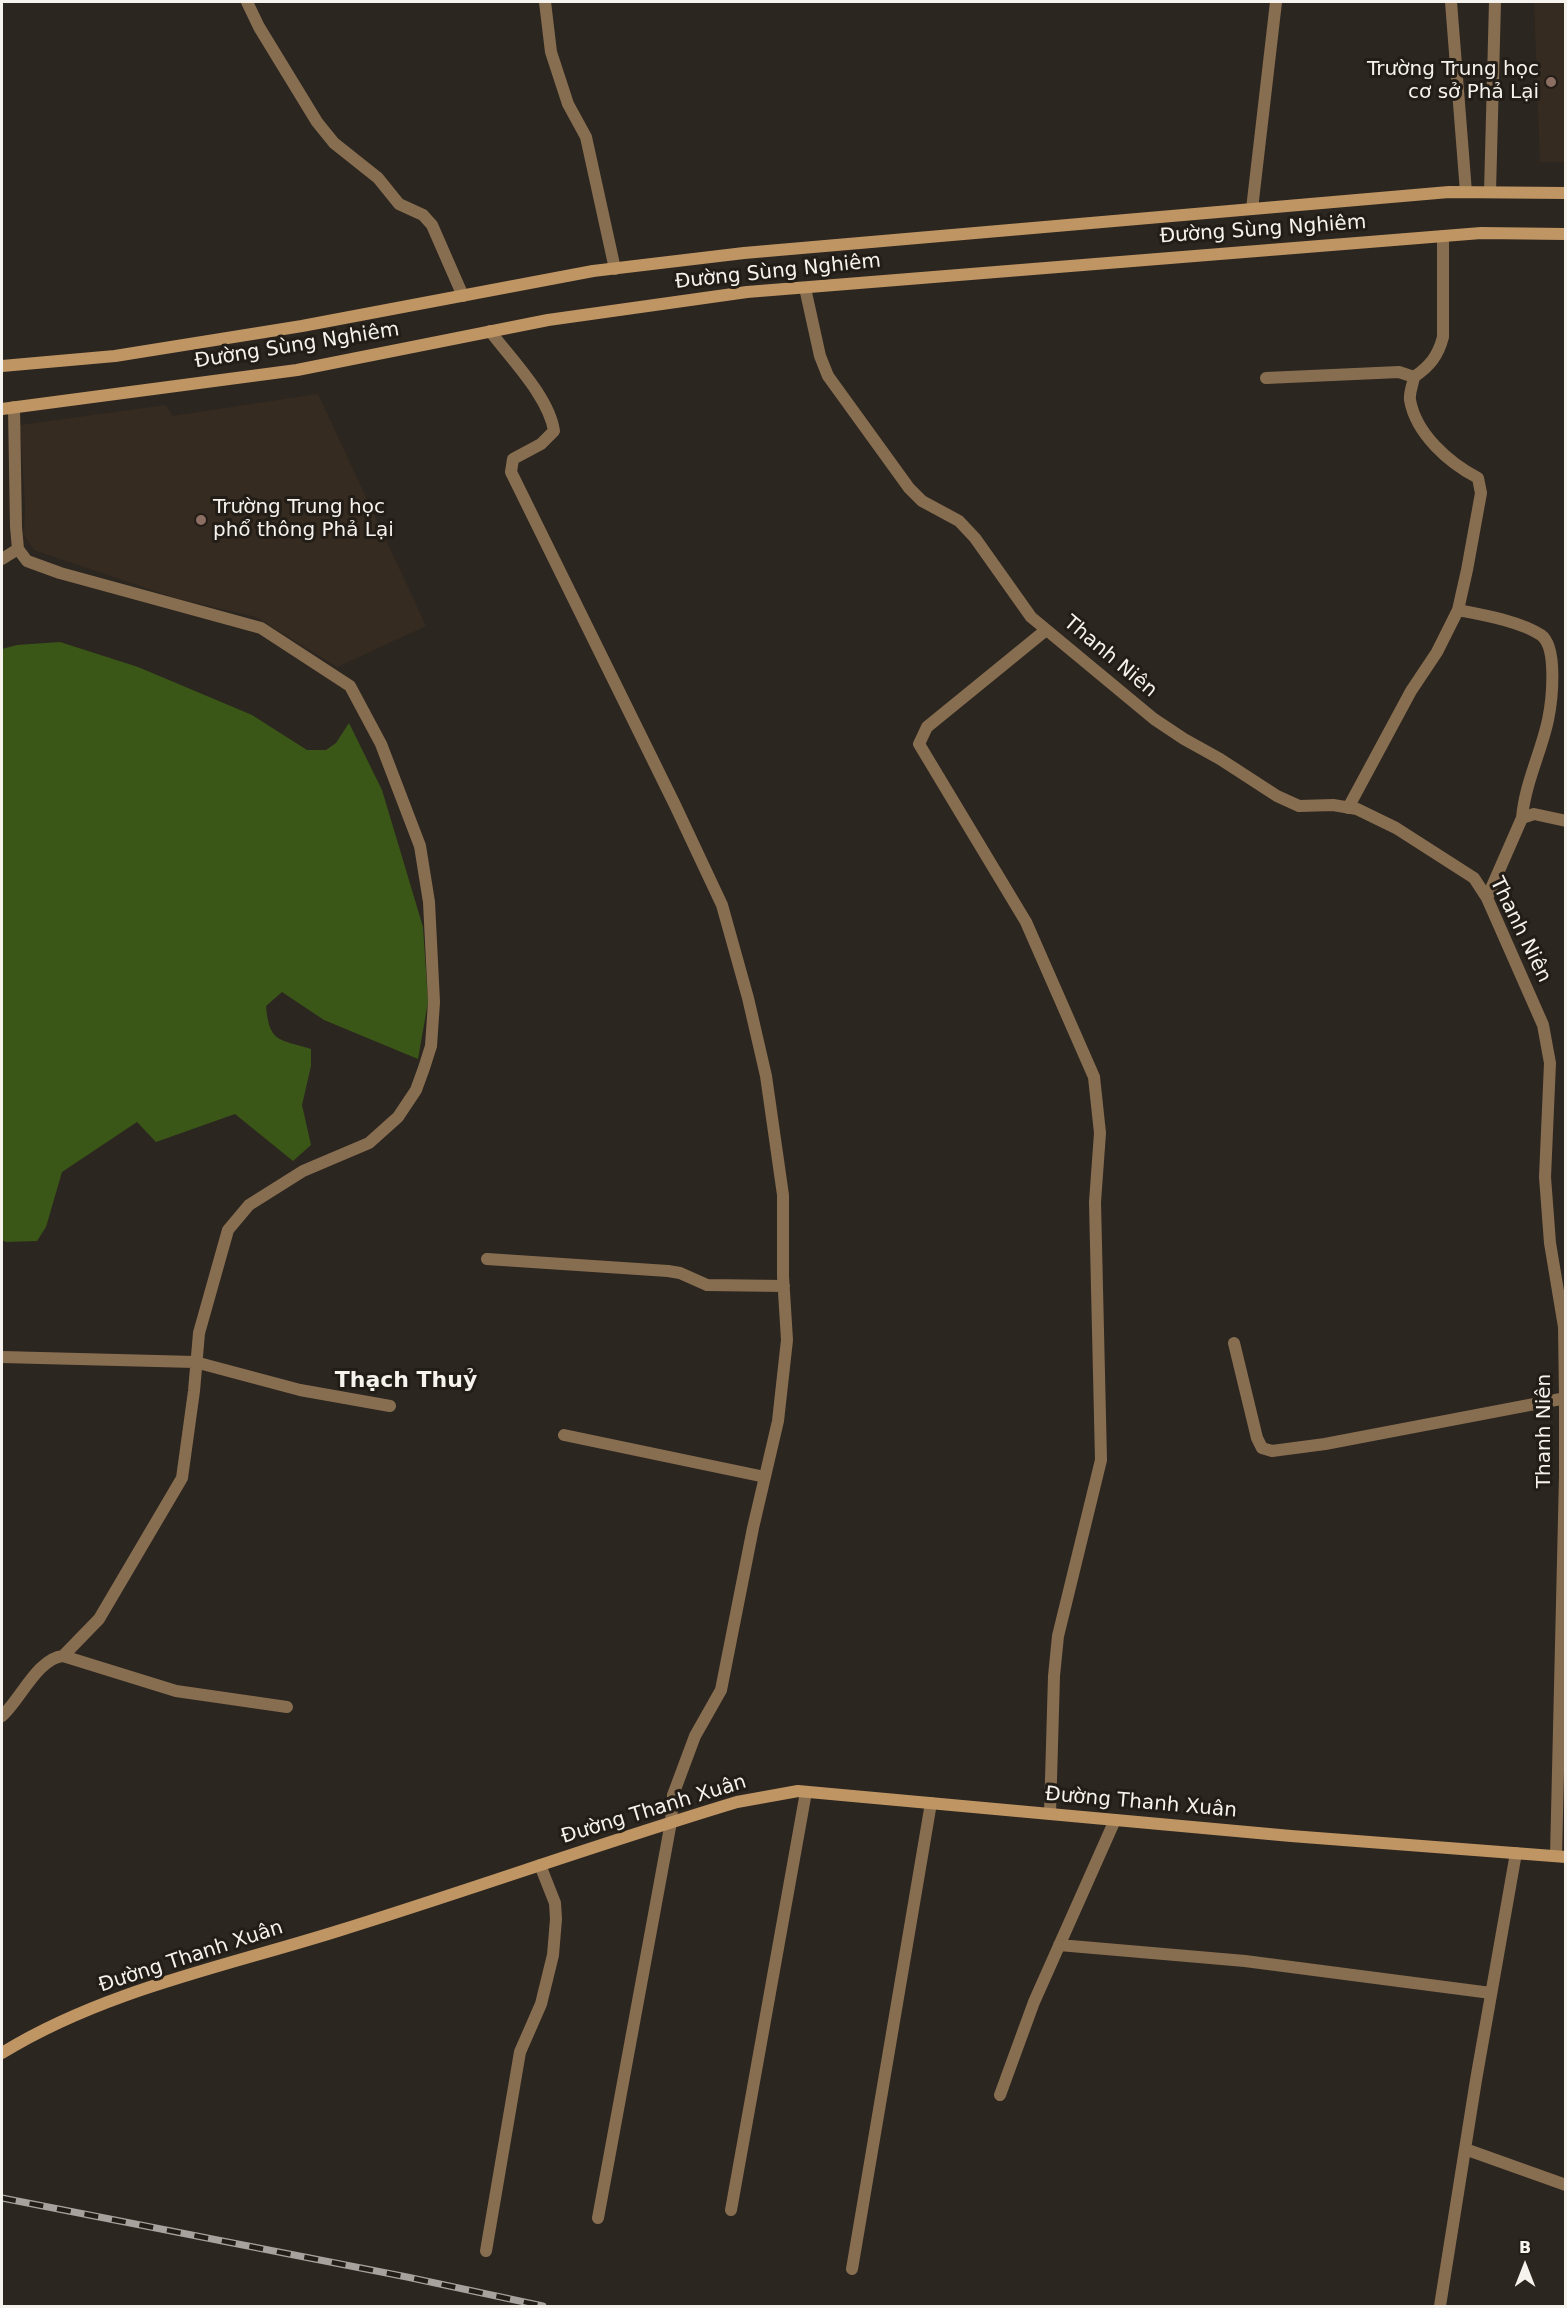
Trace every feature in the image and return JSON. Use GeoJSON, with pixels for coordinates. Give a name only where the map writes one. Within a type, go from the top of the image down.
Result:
{"type":"FeatureCollection","features":[{"type":"Feature","properties":{"kind":"street"},"geometry":{"type":"LineString","coordinates":[[247,2],[259,27],[317,122],[334,143],[378,178],[399,204],[423,215],[432,225],[463,296]]}},
{"type":"Feature","properties":{"kind":"street"},"geometry":{"type":"LineString","coordinates":[[545,2],[551,52],[568,104],[586,137],[615,269]]}},
{"type":"Feature","properties":{"kind":"street"},"geometry":{"type":"LineString","coordinates":[[1252,209],[1276,2]]}},
{"type":"Feature","properties":{"kind":"street"},"geometry":{"type":"LineString","coordinates":[[1451,2],[1466,192]]}},
{"type":"Feature","properties":{"kind":"street"},"geometry":{"type":"LineString","coordinates":[[1490,192],[1495,2]]}},
{"type":"Feature","properties":{"kind":"street","name":"Đường Sùng Nghiêm"},"geometry":{"type":"LineString","coordinates":[[2,366],[115,356],[302,326],[615,269],[744,253],[1466,192],[1566,193]]}},
{"type":"Feature","properties":{"kind":"street","name":"Đường Sùng Nghiêm"},"geometry":{"type":"LineString","coordinates":[[8,408],[297,370],[548,320],[747,292],[1481,233],[1566,234]]}},
{"type":"Feature","properties":{"kind":"street"},"geometry":{"type":"LineString","coordinates":[[1348,808],[1412,691],[1437,652],[1458,610],[1481,493],[1478,478],[1464,471],[1435,446],[1418,422],[1410,398],[1414,377],[1429,367],[1439,352],[1443,337],[1443,236]]}},
{"type":"Feature","properties":{"kind":"street","name":"Thanh Niên"},"geometry":{"type":"LineString","coordinates":[[805,288],[820,356],[828,376],[909,488],[922,501],[964,526],[1008,582],[1031,617],[1154,719],[1184,740],[1220,759],[1277,796],[1299,806],[1333,805],[1357,810],[1396,828],[1473,878],[1487,898],[1544,1025],[1550,1063],[1545,1177],[1550,1243],[1563,1299],[1565,1398],[1561,1856]]}},
{"type":"Feature","properties":{"kind":"street"},"geometry":{"type":"LineString","coordinates":[[490,331],[538,394],[552,420],[554,431],[541,444],[513,459],[512,472],[722,905],[748,998],[766,1076],[783,1195],[787,1340],[778,1421],[721,1690],[691,1746],[673,1795],[671,1822],[598,2218]]}},
{"type":"Feature","properties":{"kind":"street"},"geometry":{"type":"LineString","coordinates":[[1266,378],[1399,372],[1414,377]]}},
{"type":"Feature","properties":{"kind":"street"},"geometry":{"type":"LineString","coordinates":[[8,408],[18,549],[27,561],[60,573],[261,628],[350,686],[381,744],[420,846],[429,902],[434,1002],[431,1046],[416,1090],[398,1117],[369,1143],[303,1171],[249,1205],[228,1230],[199,1333],[188,1445],[182,1478],[99,1618],[63,1656]]}},
{"type":"Feature","properties":{"kind":"street"},"geometry":{"type":"LineString","coordinates":[[2,559],[18,549]]}},
{"type":"Feature","properties":{"kind":"street"},"geometry":{"type":"LineString","coordinates":[[1458,610],[1506,620],[1543,636],[1551,649],[1552,673],[1548,719],[1523,800],[1522,818],[1487,898]]}},
{"type":"Feature","properties":{"kind":"street"},"geometry":{"type":"LineString","coordinates":[[1046,630],[927,727],[919,744],[1026,922],[1094,1077],[1100,1133],[1095,1202],[1101,1460],[1058,1636],[1054,1676],[1050,1814]]}},
{"type":"Feature","properties":{"kind":"street"},"geometry":{"type":"LineString","coordinates":[[1522,818],[1534,814],[1566,821]]}},
{"type":"Feature","properties":{"kind":"street"},"geometry":{"type":"LineString","coordinates":[[487,1259],[668,1271],[680,1273],[707,1285],[784,1286]]}},
{"type":"Feature","properties":{"kind":"street"},"geometry":{"type":"LineString","coordinates":[[1234,1343],[1257,1438],[1262,1448],[1272,1451],[1325,1444],[1565,1398]]}},
{"type":"Feature","properties":{"kind":"street"},"geometry":{"type":"LineString","coordinates":[[2,1357],[156,1359],[195,1362],[300,1389],[390,1406]]}},
{"type":"Feature","properties":{"kind":"street"},"geometry":{"type":"LineString","coordinates":[[564,1435],[765,1477]]}},
{"type":"Feature","properties":{"kind":"street"},"geometry":{"type":"LineString","coordinates":[[2,1716],[12,1707],[44,1665],[54,1657],[63,1656],[176,1690],[287,1707]]}},
{"type":"Feature","properties":{"kind":"street","name":"Đường Thanh Xuân"},"geometry":{"type":"LineString","coordinates":[[2,2053],[37,2031],[149,1987],[341,1930],[737,1802],[798,1791],[1115,1820],[1561,1856]]}},
{"type":"Feature","properties":{"kind":"street"},"geometry":{"type":"LineString","coordinates":[[731,2210],[806,1792]]}},
{"type":"Feature","properties":{"kind":"street"},"geometry":{"type":"LineString","coordinates":[[852,2269],[931,1803]]}},
{"type":"Feature","properties":{"kind":"street"},"geometry":{"type":"LineString","coordinates":[[1000,2095],[1034,2002],[1115,1820]]}},
{"type":"Feature","properties":{"kind":"street"},"geometry":{"type":"LineString","coordinates":[[1440,2307],[1516,1853]]}},
{"type":"Feature","properties":{"kind":"street"},"geometry":{"type":"LineString","coordinates":[[486,2251],[520,2052],[542,2004],[553,1955],[555,1903],[540,1865]]}},
{"type":"Feature","properties":{"kind":"street"},"geometry":{"type":"LineString","coordinates":[[1059,1945],[1245,1961],[1491,1994]]}},
{"type":"Feature","properties":{"kind":"street"},"geometry":{"type":"LineString","coordinates":[[1465,2149],[1566,2185]]}},
{"type":"Feature","properties":{"kind":"shaded area","name":"Trường Trung học cơ sở Phả Lại"},"geometry":{"type":"Polygon","coordinates":[[[1534,2],[1565,2],[1565,162],[1540,162],[1534,2]]]}},
{"type":"Feature","properties":{"kind":"shaded area","name":"Trường Trung học phổ thông Phả Lại"},"geometry":{"type":"Polygon","coordinates":[[[318,394],[426,626],[337,667],[256,617],[175,598],[34,550],[24,535],[25,505],[20,425],[166,405],[172,416],[318,394]]]}},
{"type":"Feature","properties":{"kind":"green space"},"geometry":{"type":"Polygon","coordinates":[[[60,642],[138,667],[252,715],[307,750],[326,750],[336,743],[349,723],[382,790],[423,927],[428,1002],[418,1059],[324,1020],[282,992],[266,1006],[267,1018],[273,1033],[278,1038],[311,1049],[311,1066],[302,1105],[311,1145],[293,1161],[235,1114],[156,1142],[137,1122],[62,1172],[46,1227],[37,1241],[6,1242],[2,1240],[2,649],[17,645],[60,642]]]}},
{"type":"Feature","properties":{"kind":"railway"},"geometry":{"type":"LineString","coordinates":[[2,2198],[407,2277],[543,2306]]}},
{"type":"Feature","properties":{"kind":"place","name":"Trường Trung học cơ sở Phả Lại"},"geometry":{"type":"Point","coordinates":[1551,82]}},
{"type":"Feature","properties":{"kind":"place","name":"Trường Trung học phổ thông Phả Lại"},"geometry":{"type":"Point","coordinates":[201,520]}},
{"type":"Feature","properties":{"kind":"district","name":"Thạch Thuỷ"},"geometry":{"type":"Point","coordinates":[406,1381]}}]}
